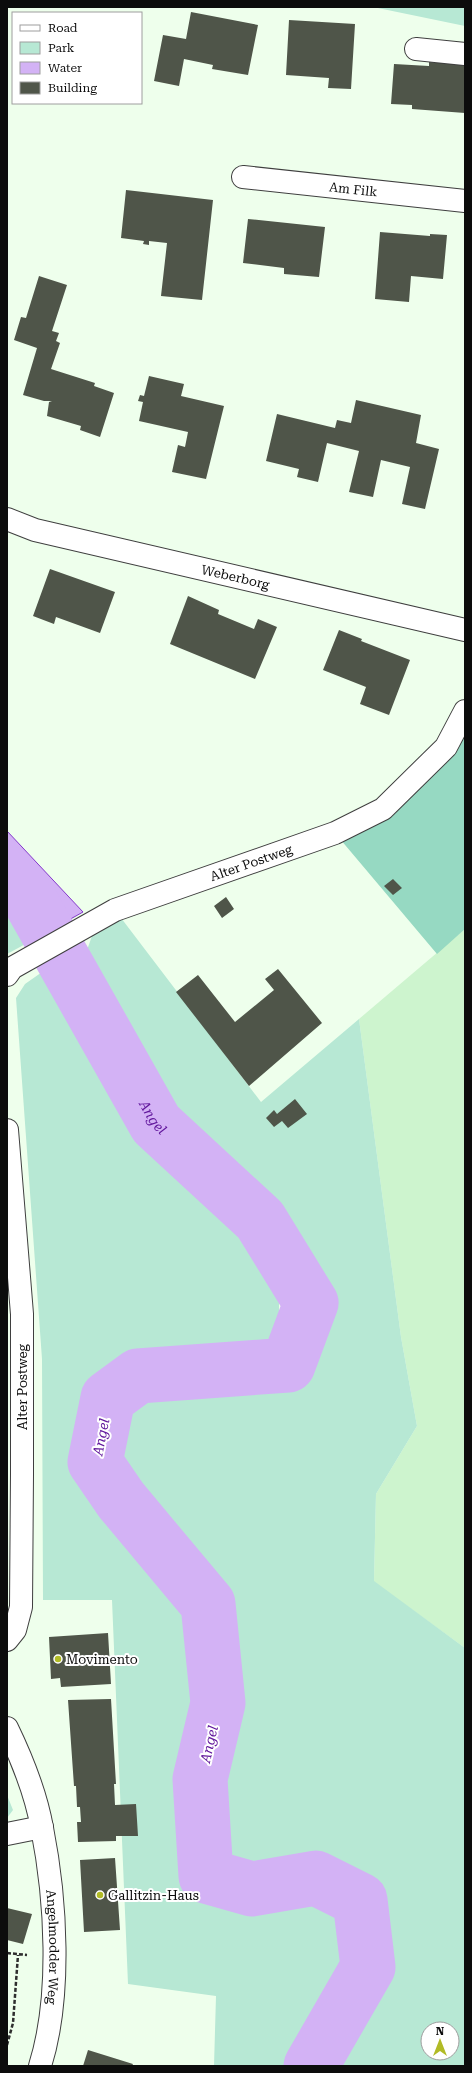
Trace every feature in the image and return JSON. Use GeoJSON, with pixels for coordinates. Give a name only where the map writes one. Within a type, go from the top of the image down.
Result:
{"type":"FeatureCollection","features":[{"type":"Feature","properties":{"kind":"street"},"geometry":{"type":"LineString","coordinates":[[416,49],[465,54]]}},
{"type":"Feature","properties":{"kind":"street","name":"Am Filk"},"geometry":{"type":"LineString","coordinates":[[243,177],[465,201]]}},
{"type":"Feature","properties":{"kind":"street","name":"Weberborg"},"geometry":{"type":"LineString","coordinates":[[7,519],[35,530],[465,630]]}},
{"type":"Feature","properties":{"kind":"street","name":"Alter Postweg"},"geometry":{"type":"LineString","coordinates":[[7,975],[12,968],[115,910],[335,833],[383,809],[446,747],[465,711]]}},
{"type":"Feature","properties":{"kind":"street","name":"Alter Postweg"},"geometry":{"type":"LineString","coordinates":[[7,1130],[22,1314],[22,1481],[21,1607],[15,1630],[7,1640]]}},
{"type":"Feature","properties":{"kind":"street","name":"Angelmodder Weg"},"geometry":{"type":"LineString","coordinates":[[7,1728],[28,1778],[42,1827],[52,1899],[54,1955],[52,2000],[40,2066]]}},
{"type":"Feature","properties":{"kind":"street"},"geometry":{"type":"LineString","coordinates":[[7,1834],[42,1827]]}},
{"type":"Feature","properties":{"kind":"path"},"geometry":{"type":"LineString","coordinates":[[7,2045],[13,2023],[18,1955]]}},
{"type":"Feature","properties":{"kind":"green space"},"geometry":{"type":"Polygon","coordinates":[[[373,7],[465,7],[465,26],[373,7]]]}},
{"type":"Feature","properties":{"kind":"green space"},"geometry":{"type":"Polygon","coordinates":[[[465,711],[465,929],[437,954],[335,833],[383,809],[465,711]]]}},
{"type":"Feature","properties":{"kind":"green space"},"geometry":{"type":"Polygon","coordinates":[[[7,897],[12,908],[33,940],[7,954],[7,897]]]}},
{"type":"Feature","properties":{"kind":"green space"},"geometry":{"type":"Polygon","coordinates":[[[115,910],[261,1102],[359,1019],[401,1337],[417,1426],[376,1494],[374,1581],[465,1648],[465,2066],[311,2066],[368,1967],[360,1900],[316,1878],[252,1889],[206,1876],[200,1779],[218,1703],[208,1604],[121,1500],[95,1462],[108,1398],[138,1376],[288,1365],[311,1303],[260,1219],[156,1124],[87,950],[98,919],[115,910]]]}},
{"type":"Feature","properties":{"kind":"green space"},"geometry":{"type":"Polygon","coordinates":[[[465,929],[465,1648],[374,1582],[376,1494],[417,1426],[401,1337],[359,1019],[465,929]]]}},
{"type":"Feature","properties":{"kind":"green space"},"geometry":{"type":"Polygon","coordinates":[[[45,970],[137,1133],[184,1179],[243,1228],[279,1285],[279,1328],[264,1351],[137,1370],[102,1396],[89,1462],[117,1505],[198,1605],[211,1706],[194,1776],[199,1880],[251,1895],[314,1884],[353,1902],[360,1965],[304,2066],[214,2066],[216,1996],[128,1984],[112,1600],[43,1600],[42,1359],[16,998],[25,984],[45,970]]]}},
{"type":"Feature","properties":{"kind":"green space"},"geometry":{"type":"Polygon","coordinates":[[[7,1795],[13,1810],[7,1818],[7,1795]]]}},
{"type":"Feature","properties":{"kind":"water"},"geometry":{"type":"Polygon","coordinates":[[[7,831],[83,912],[33,940],[12,908],[7,897],[7,831]]]}},
{"type":"Feature","properties":{"kind":"building"},"geometry":{"type":"Polygon","coordinates":[[[191,12],[258,25],[248,75],[212,69],[213,65],[184,59],[179,86],[154,81],[163,35],[186,39],[191,12]]]}},
{"type":"Feature","properties":{"kind":"building"},"geometry":{"type":"Polygon","coordinates":[[[289,20],[355,24],[351,89],[328,88],[329,78],[286,75],[289,20]]]}},
{"type":"Feature","properties":{"kind":"building"},"geometry":{"type":"Polygon","coordinates":[[[429,62],[465,64],[465,113],[412,109],[412,105],[391,104],[394,64],[429,66],[429,62]]]}},
{"type":"Feature","properties":{"kind":"building"},"geometry":{"type":"Polygon","coordinates":[[[126,190],[213,200],[202,300],[161,296],[167,243],[149,241],[149,245],[143,244],[144,241],[121,238],[126,190]]]}},
{"type":"Feature","properties":{"kind":"building"},"geometry":{"type":"Polygon","coordinates":[[[248,219],[325,227],[319,277],[284,274],[284,268],[243,263],[248,219]]]}},
{"type":"Feature","properties":{"kind":"building"},"geometry":{"type":"Polygon","coordinates":[[[380,232],[430,236],[430,234],[447,235],[443,279],[411,276],[409,302],[375,299],[380,232]]]}},
{"type":"Feature","properties":{"kind":"building"},"geometry":{"type":"Polygon","coordinates":[[[39,276],[67,285],[52,331],[59,333],[56,341],[60,343],[51,369],[95,383],[94,386],[114,393],[100,437],[80,430],[81,426],[47,416],[49,402],[52,401],[44,401],[23,395],[37,348],[14,340],[21,317],[26,318],[39,276]]]}},
{"type":"Feature","properties":{"kind":"building"},"geometry":{"type":"Polygon","coordinates":[[[149,376],[184,384],[181,396],[224,406],[206,479],[172,472],[178,445],[185,447],[188,432],[139,421],[143,402],[138,401],[140,395],[144,396],[149,376]]]}},
{"type":"Feature","properties":{"kind":"building"},"geometry":{"type":"Polygon","coordinates":[[[356,400],[421,415],[416,443],[439,449],[425,509],[402,504],[410,467],[381,460],[373,497],[349,492],[359,451],[327,443],[318,482],[297,477],[299,469],[266,461],[277,414],[335,428],[337,420],[351,423],[356,400]]]}},
{"type":"Feature","properties":{"kind":"building"},"geometry":{"type":"Polygon","coordinates":[[[50,569],[115,592],[100,633],[56,617],[54,624],[33,616],[50,569]]]}},
{"type":"Feature","properties":{"kind":"building"},"geometry":{"type":"Polygon","coordinates":[[[188,596],[219,610],[218,614],[254,629],[258,619],[277,627],[255,679],[170,644],[188,596]]]}},
{"type":"Feature","properties":{"kind":"building"},"geometry":{"type":"Polygon","coordinates":[[[339,630],[362,639],[361,641],[410,660],[389,715],[360,704],[366,687],[323,670],[339,630]]]}},
{"type":"Feature","properties":{"kind":"building"},"geometry":{"type":"Polygon","coordinates":[[[393,879],[402,888],[393,895],[384,886],[393,879]]]}},
{"type":"Feature","properties":{"kind":"building"},"geometry":{"type":"Polygon","coordinates":[[[226,897],[234,909],[222,918],[214,906],[226,897]]]}},
{"type":"Feature","properties":{"kind":"building"},"geometry":{"type":"Polygon","coordinates":[[[278,969],[322,1023],[249,1086],[176,992],[198,975],[235,1022],[274,990],[265,979],[278,969]]]}},
{"type":"Feature","properties":{"kind":"building"},"geometry":{"type":"Polygon","coordinates":[[[295,1099],[307,1114],[288,1128],[282,1121],[274,1127],[266,1118],[274,1110],[277,1114],[295,1099]]]}},
{"type":"Feature","properties":{"kind":"building"},"geometry":{"type":"Polygon","coordinates":[[[108,1633],[111,1684],[61,1687],[60,1678],[51,1679],[49,1637],[108,1633]]]}},
{"type":"Feature","properties":{"kind":"building"},"geometry":{"type":"Polygon","coordinates":[[[111,1699],[116,1784],[114,1784],[115,1805],[136,1804],[138,1836],[116,1836],[116,1841],[78,1842],[77,1822],[81,1822],[80,1807],[77,1807],[76,1786],[74,1786],[68,1700],[111,1699]]]}},
{"type":"Feature","properties":{"kind":"building","name":"Gallitzin-Haus"},"geometry":{"type":"Polygon","coordinates":[[[115,1858],[120,1930],[84,1932],[80,1860],[115,1858]]]}},
{"type":"Feature","properties":{"kind":"building"},"geometry":{"type":"Polygon","coordinates":[[[7,1908],[32,1914],[23,1944],[7,1940],[7,1908]]]}},
{"type":"Feature","properties":{"kind":"building"},"geometry":{"type":"Polygon","coordinates":[[[88,2050],[133,2064],[132,2066],[83,2066],[88,2050]]]}},
{"type":"Feature","properties":{"kind":"waterway","name":"Angel"},"geometry":{"type":"LineString","coordinates":[[7,873],[29,899],[156,1124],[260,1220],[311,1303],[288,1365],[138,1376],[108,1398],[95,1462],[121,1500],[208,1604],[218,1703],[200,1779],[206,1876],[252,1889],[316,1878],[360,1900],[368,1967],[311,2066]]}},
{"type":"Feature","properties":{"kind":"place","name":"Movimento"},"geometry":{"type":"Point","coordinates":[58,1659]}},
{"type":"Feature","properties":{"kind":"place","name":"Gallitzin-Haus"},"geometry":{"type":"Point","coordinates":[100,1895]}}]}
